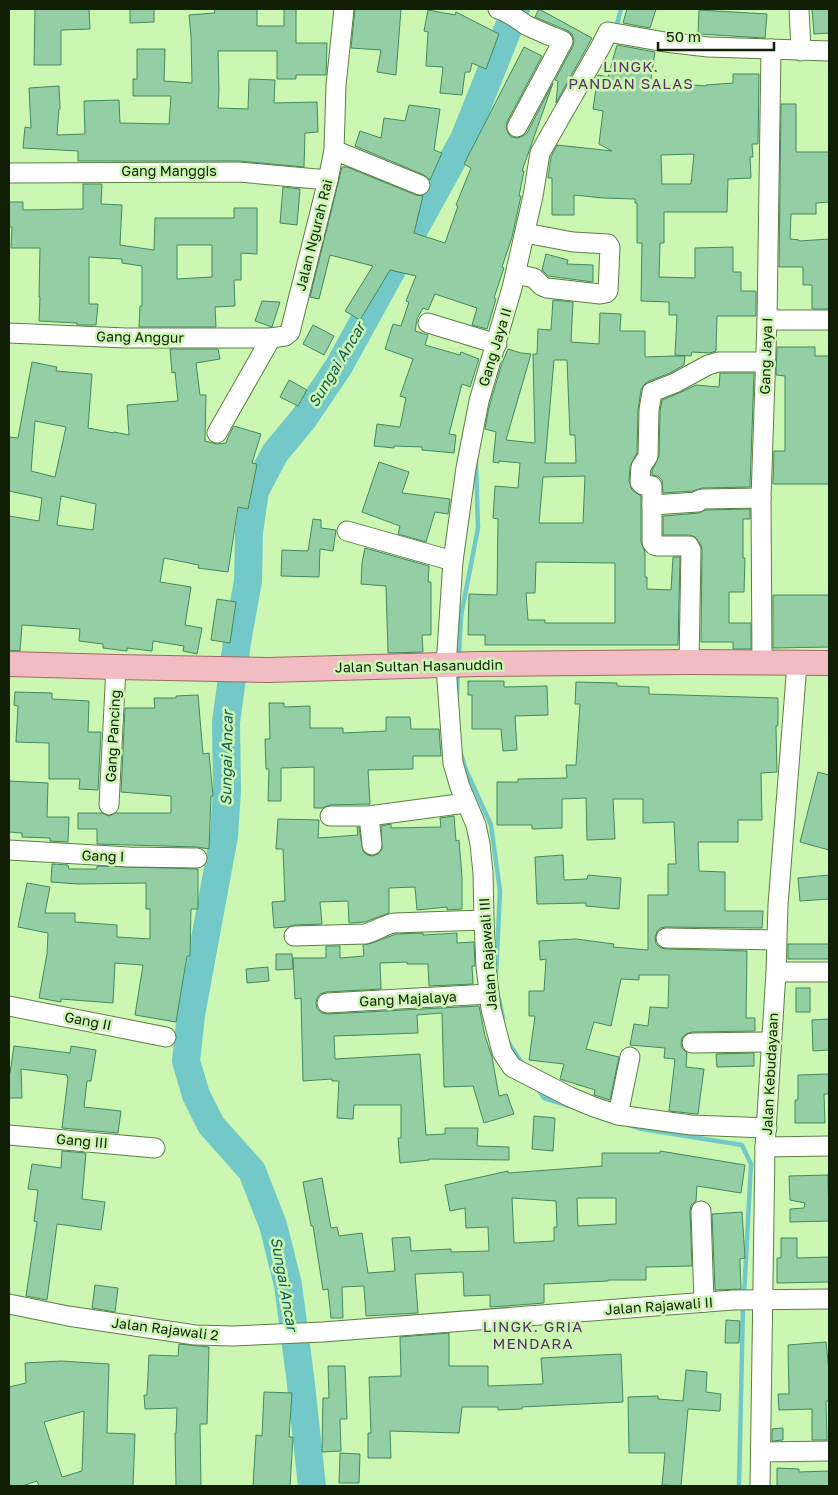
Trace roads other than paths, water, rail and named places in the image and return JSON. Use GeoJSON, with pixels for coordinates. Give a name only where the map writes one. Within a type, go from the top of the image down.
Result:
{"type":"FeatureCollection","features":[{"type":"Feature","properties":{"kind":"main road","name":"Jalan Sultan Hasanuddin"},"geometry":{"type":"LineString","coordinates":[[9,664],[116,668],[268,670],[478,664],[829,663]]}},
{"type":"Feature","properties":{"kind":"street","name":"Jalan Ngurah Rai"},"geometry":{"type":"LineString","coordinates":[[271,338],[285,336],[290,332],[328,180],[334,150],[336,85],[344,9]]}},
{"type":"Feature","properties":{"kind":"street"},"geometry":{"type":"LineString","coordinates":[[799,9],[800,51]]}},
{"type":"Feature","properties":{"kind":"street"},"geometry":{"type":"LineString","coordinates":[[502,10],[526,24],[563,41],[517,127]]}},
{"type":"Feature","properties":{"kind":"street","name":"Gang Jaya II"},"geometry":{"type":"LineString","coordinates":[[450,666],[453,561],[466,468],[478,401],[496,344],[523,275],[531,234],[540,153],[548,136],[610,36],[699,46],[771,49]]}},
{"type":"Feature","properties":{"kind":"street"},"geometry":{"type":"LineString","coordinates":[[771,49],[829,51]]}},
{"type":"Feature","properties":{"kind":"street","name":"Gang Jaya I"},"geometry":{"type":"LineString","coordinates":[[762,663],[761,498],[767,320],[771,49]]}},
{"type":"Feature","properties":{"kind":"street"},"geometry":{"type":"LineString","coordinates":[[334,150],[420,185]]}},
{"type":"Feature","properties":{"kind":"street","name":"Gang Manggis"},"geometry":{"type":"LineString","coordinates":[[9,173],[239,172],[328,180]]}},
{"type":"Feature","properties":{"kind":"street"},"geometry":{"type":"LineString","coordinates":[[523,275],[547,288],[600,294],[608,291],[610,245],[574,242],[531,234]]}},
{"type":"Feature","properties":{"kind":"street"},"geometry":{"type":"LineString","coordinates":[[767,320],[829,320]]}},
{"type":"Feature","properties":{"kind":"street"},"geometry":{"type":"LineString","coordinates":[[428,323],[496,344]]}},
{"type":"Feature","properties":{"kind":"street","name":"Gang Anggur"},"geometry":{"type":"LineString","coordinates":[[9,334],[126,338],[271,338]]}},
{"type":"Feature","properties":{"kind":"street"},"geometry":{"type":"LineString","coordinates":[[218,433],[271,338]]}},
{"type":"Feature","properties":{"kind":"street"},"geometry":{"type":"LineString","coordinates":[[689,662],[691,550],[689,546],[657,546],[653,544],[652,486],[643,485],[640,482],[641,467],[648,456],[649,410],[652,392],[718,362],[766,362]]}},
{"type":"Feature","properties":{"kind":"street"},"geometry":{"type":"LineString","coordinates":[[652,505],[698,502],[702,499],[761,498]]}},
{"type":"Feature","properties":{"kind":"street"},"geometry":{"type":"LineString","coordinates":[[347,531],[453,561]]}},
{"type":"Feature","properties":{"kind":"street","name":"Jalan Kebudayaan"},"geometry":{"type":"LineString","coordinates":[[760,1486],[760,1300],[766,1137],[776,972],[776,940],[797,664]]}},
{"type":"Feature","properties":{"kind":"street","name":"Jalan Rajawali III"},"geometry":{"type":"LineString","coordinates":[[450,666],[453,763],[466,803],[476,825],[480,844],[484,873],[486,967],[493,1019],[502,1052],[507,1061],[512,1067],[570,1097],[618,1115],[829,1146]]}},
{"type":"Feature","properties":{"kind":"street","name":"Gang Pancing"},"geometry":{"type":"LineString","coordinates":[[109,805],[116,668]]}},
{"type":"Feature","properties":{"kind":"street"},"geometry":{"type":"LineString","coordinates":[[330,816],[369,816],[466,803]]}},
{"type":"Feature","properties":{"kind":"street"},"geometry":{"type":"LineString","coordinates":[[369,816],[372,845]]}},
{"type":"Feature","properties":{"kind":"street","name":"Gang I"},"geometry":{"type":"LineString","coordinates":[[9,850],[68,855],[197,858]]}},
{"type":"Feature","properties":{"kind":"street"},"geometry":{"type":"LineString","coordinates":[[294,936],[365,934],[394,923],[484,920]]}},
{"type":"Feature","properties":{"kind":"street"},"geometry":{"type":"LineString","coordinates":[[666,938],[776,940]]}},
{"type":"Feature","properties":{"kind":"street"},"geometry":{"type":"LineString","coordinates":[[776,972],[829,972]]}},
{"type":"Feature","properties":{"kind":"street","name":"Gang Majalaya"},"geometry":{"type":"LineString","coordinates":[[327,1003],[490,994]]}},
{"type":"Feature","properties":{"kind":"street","name":"Gang II"},"geometry":{"type":"LineString","coordinates":[[9,1006],[166,1037]]}},
{"type":"Feature","properties":{"kind":"street"},"geometry":{"type":"LineString","coordinates":[[692,1043],[771,1042]]}},
{"type":"Feature","properties":{"kind":"street"},"geometry":{"type":"LineString","coordinates":[[618,1115],[630,1057]]}},
{"type":"Feature","properties":{"kind":"street","name":"Gang III"},"geometry":{"type":"LineString","coordinates":[[9,1135],[155,1148]]}},
{"type":"Feature","properties":{"kind":"street"},"geometry":{"type":"LineString","coordinates":[[701,1211],[704,1302]]}},
{"type":"Feature","properties":{"kind":"street","name":"Jalan Rajawali II"},"geometry":{"type":"LineString","coordinates":[[323,1332],[733,1300],[829,1299]]}},
{"type":"Feature","properties":{"kind":"street","name":"Jalan Rajawali 2"},"geometry":{"type":"LineString","coordinates":[[9,1304],[68,1316],[195,1335],[276,1335],[323,1332]]}},
{"type":"Feature","properties":{"kind":"street"},"geometry":{"type":"LineString","coordinates":[[761,1452],[829,1451]]}},
{"type":"Feature","properties":{"kind":"waterway","name":"Sungai Ancar"},"geometry":{"type":"LineString","coordinates":[[312,1486],[288,1285],[273,1225],[252,1171],[211,1125],[196,1095],[186,1061],[191,1015],[224,836],[227,791],[226,722],[248,581],[249,532],[255,491],[275,453],[304,418],[339,366],[464,139],[516,9]]}},
{"type":"Feature","properties":{"kind":"waterway"},"geometry":{"type":"LineString","coordinates":[[616,28],[621,9]]}},
{"type":"Feature","properties":{"kind":"waterway"},"geometry":{"type":"LineString","coordinates":[[459,657],[461,616],[478,528],[476,461]]}},
{"type":"Feature","properties":{"kind":"waterway"},"geometry":{"type":"LineString","coordinates":[[457,694],[458,672]]}},
{"type":"Feature","properties":{"kind":"waterway"},"geometry":{"type":"LineString","coordinates":[[460,751],[466,770],[491,825],[500,891],[496,976]]}},
{"type":"Feature","properties":{"kind":"waterway"},"geometry":{"type":"LineString","coordinates":[[499,999],[503,1018]]}},
{"type":"Feature","properties":{"kind":"waterway"},"geometry":{"type":"LineString","coordinates":[[507,1040],[523,1065]]}},
{"type":"Feature","properties":{"kind":"waterway"},"geometry":{"type":"LineString","coordinates":[[538,1089],[544,1098],[569,1106]]}},
{"type":"Feature","properties":{"kind":"waterway"},"geometry":{"type":"LineString","coordinates":[[629,1125],[642,1129],[742,1145],[751,1164],[744,1295]]}},
{"type":"Feature","properties":{"kind":"waterway"},"geometry":{"type":"LineString","coordinates":[[739,1486],[743,1305]]}},
{"type":"Feature","properties":{"kind":"district","name":"LINGK. PANDAN SALAS"},"geometry":{"type":"Point","coordinates":[631,76]}},
{"type":"Feature","properties":{"kind":"district","name":"LINGK. GRIA MENDARA"},"geometry":{"type":"Point","coordinates":[533,1336]}}]}
